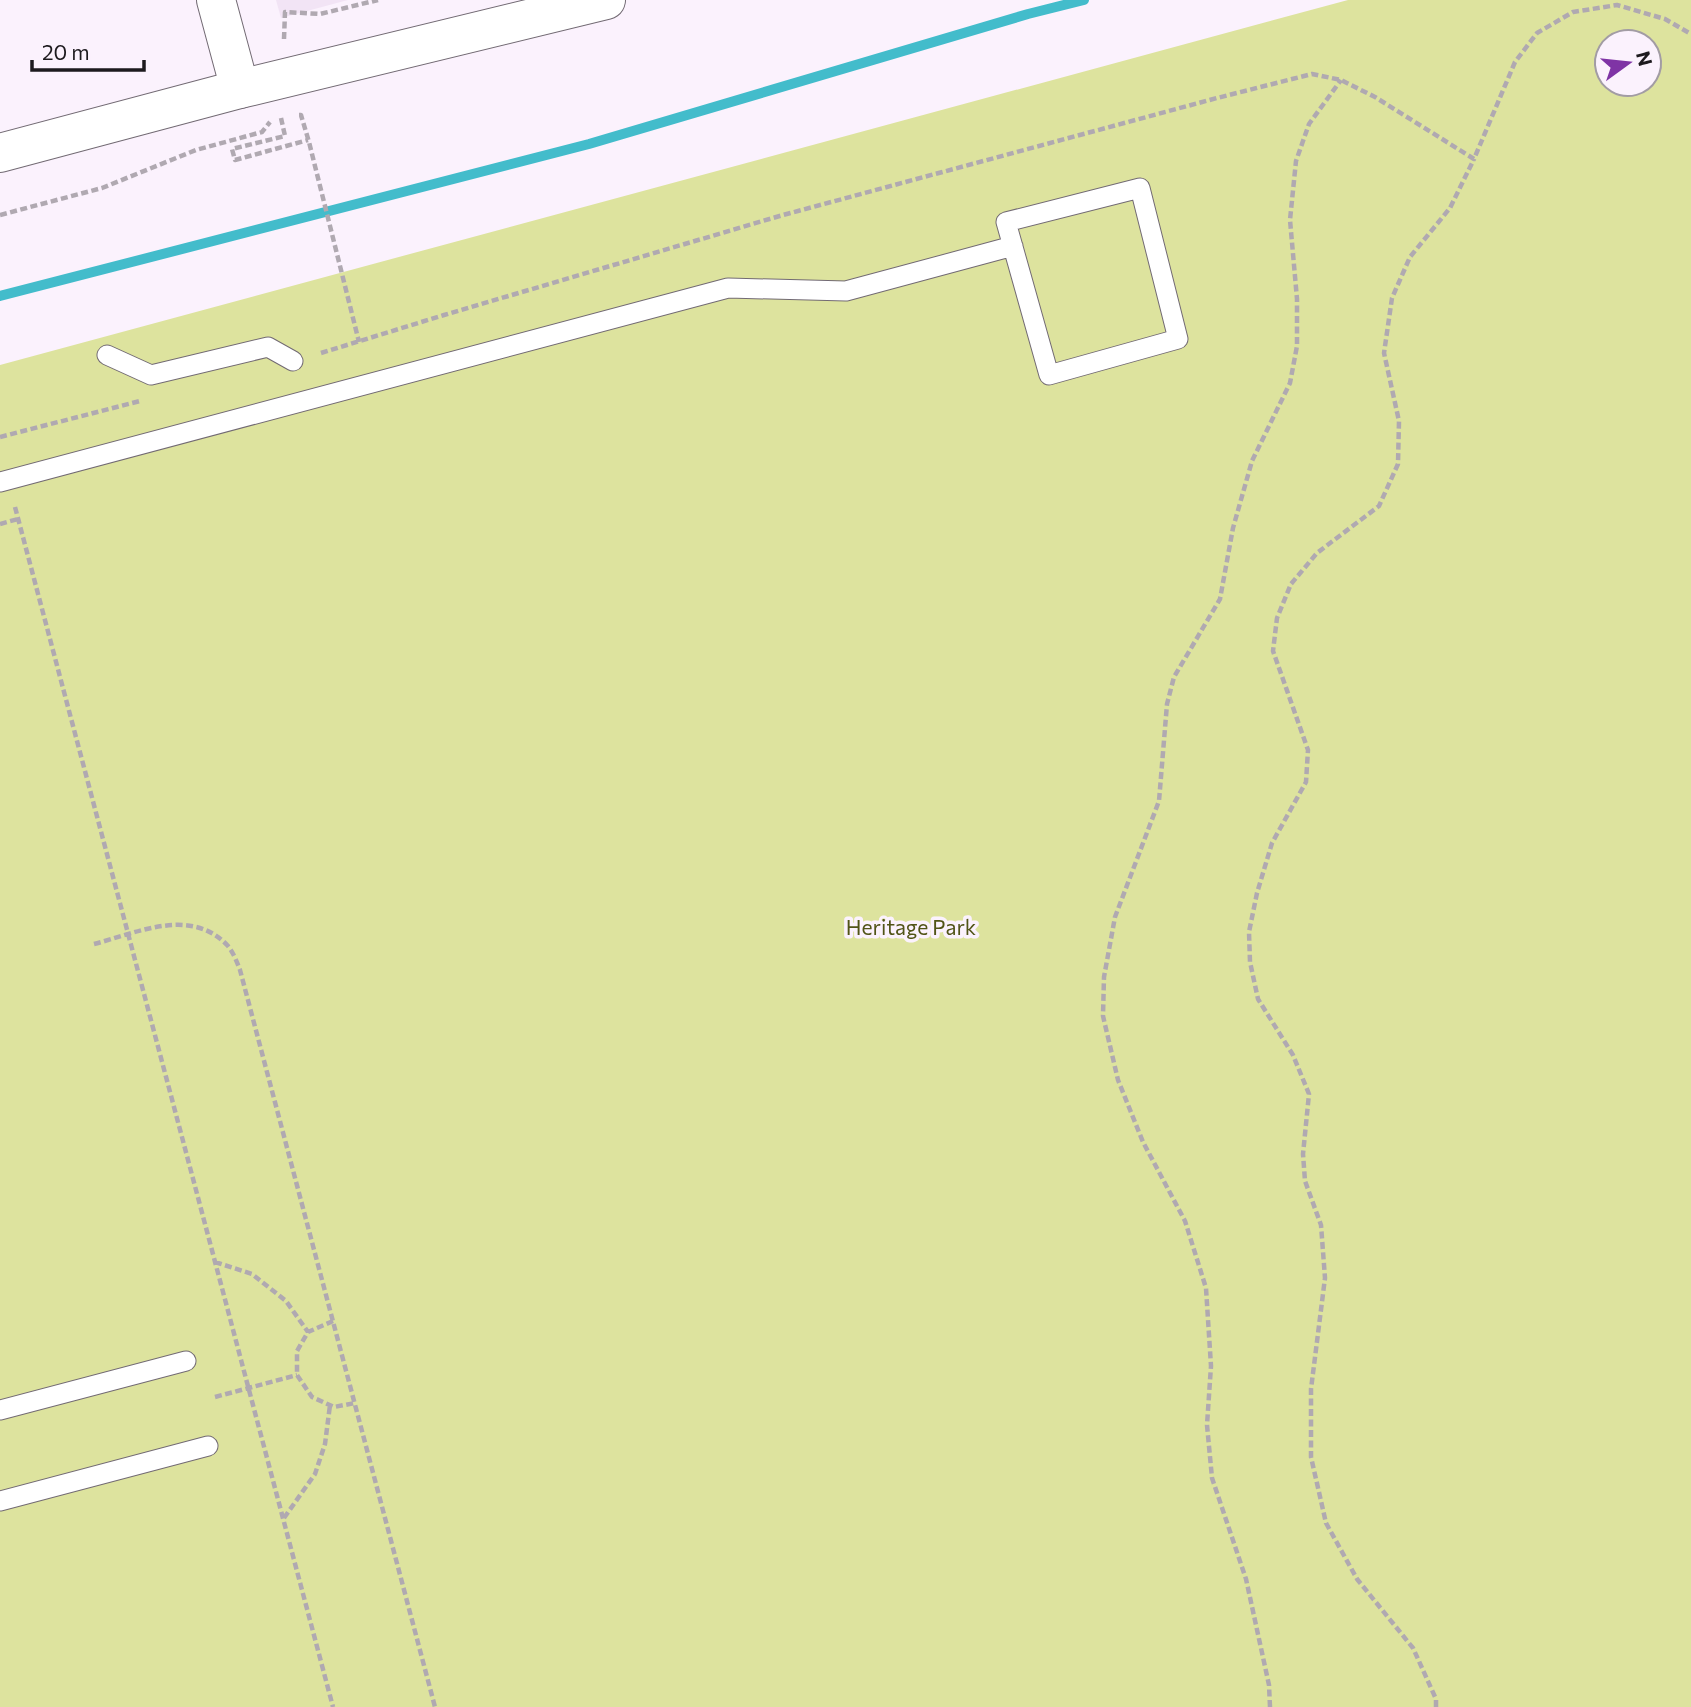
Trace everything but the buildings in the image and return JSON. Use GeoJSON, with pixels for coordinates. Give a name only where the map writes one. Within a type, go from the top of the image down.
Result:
{"type":"FeatureCollection","features":[{"type":"Feature","properties":{"kind":"street"},"geometry":{"type":"LineString","coordinates":[[216,0],[240,89]]}},
{"type":"Feature","properties":{"kind":"street"},"geometry":{"type":"LineString","coordinates":[[0,153],[240,89],[606,0]]}},
{"type":"Feature","properties":{"kind":"lane"},"geometry":{"type":"LineString","coordinates":[[1140,188],[1178,339],[1049,375],[1013,246],[1006,222],[1140,188]]}},
{"type":"Feature","properties":{"kind":"lane"},"geometry":{"type":"LineString","coordinates":[[4,481],[728,288],[845,291],[1013,246]]}},
{"type":"Feature","properties":{"kind":"lane"},"geometry":{"type":"LineString","coordinates":[[107,355],[151,375],[268,347],[293,362]]}},
{"type":"Feature","properties":{"kind":"lane"},"geometry":{"type":"LineString","coordinates":[[0,1410],[186,1361]]}},
{"type":"Feature","properties":{"kind":"lane"},"geometry":{"type":"LineString","coordinates":[[0,1501],[208,1446]]}},
{"type":"Feature","properties":{"kind":"path"},"geometry":{"type":"LineString","coordinates":[[1436,1707],[1436,1699],[1413,1648],[1357,1579],[1326,1522],[1311,1457],[1311,1389],[1325,1278],[1321,1225],[1305,1181],[1303,1154],[1309,1094],[1293,1055],[1258,999],[1250,962],[1249,932],[1272,843],[1306,782],[1308,750],[1273,651],[1277,618],[1291,584],[1317,553],[1379,506],[1398,464],[1399,421],[1384,353],[1392,298],[1410,257],[1450,208],[1515,62],[1538,33],[1573,12],[1617,5],[1665,19],[1691,34]]}},
{"type":"Feature","properties":{"kind":"path"},"geometry":{"type":"LineString","coordinates":[[293,362],[783,215],[1312,74],[1341,80],[1375,97],[1474,159]]}},
{"type":"Feature","properties":{"kind":"path"},"geometry":{"type":"LineString","coordinates":[[1270,1707],[1269,1685],[1246,1579],[1212,1478],[1207,1426],[1211,1366],[1206,1288],[1185,1221],[1143,1142],[1118,1080],[1102,1016],[1104,977],[1115,917],[1159,801],[1167,704],[1174,677],[1220,599],[1233,528],[1252,461],[1290,383],[1297,346],[1297,299],[1290,220],[1296,160],[1309,124],[1341,80]]}},
{"type":"Feature","properties":{"kind":"path"},"geometry":{"type":"LineString","coordinates":[[0,215],[102,188],[196,150],[262,132],[270,122],[281,119]]}},
{"type":"Feature","properties":{"kind":"path"},"geometry":{"type":"LineString","coordinates":[[303,120],[359,342]]}},
{"type":"Feature","properties":{"kind":"path"},"geometry":{"type":"LineString","coordinates":[[0,437],[149,399]]}},
{"type":"Feature","properties":{"kind":"path"},"geometry":{"type":"LineString","coordinates":[[4,481],[19,519],[333,1707]]}},
{"type":"Feature","properties":{"kind":"path"},"geometry":{"type":"LineString","coordinates":[[0,524],[19,519]]}},
{"type":"Feature","properties":{"kind":"path"},"geometry":{"type":"LineString","coordinates":[[94,944],[166,924],[188,925],[212,933],[229,947],[240,970],[435,1707]]}},
{"type":"Feature","properties":{"kind":"path"},"geometry":{"type":"LineString","coordinates":[[215,1262],[252,1274],[286,1301],[308,1332]]}},
{"type":"Feature","properties":{"kind":"path"},"geometry":{"type":"LineString","coordinates":[[333,1321],[308,1332],[297,1351],[297,1376],[312,1397],[334,1407],[355,1402]]}},
{"type":"Feature","properties":{"kind":"path"},"geometry":{"type":"LineString","coordinates":[[215,1397],[297,1376]]}},
{"type":"Feature","properties":{"kind":"path"},"geometry":{"type":"LineString","coordinates":[[283,1519],[315,1474],[325,1444],[330,1405]]}},
{"type":"Feature","properties":{"kind":"shaded area"},"geometry":{"type":"Polygon","coordinates":[[[276,0],[348,0],[281,18],[276,0]]]}},
{"type":"Feature","properties":{"kind":"green space","name":"Heritage Park"},"geometry":{"type":"Polygon","coordinates":[[[1348,0],[1691,0],[1691,1707],[0,1707],[0,365],[1348,0]]]}},
{"type":"Feature","properties":{"kind":"waterway"},"geometry":{"type":"LineString","coordinates":[[0,296],[589,144],[1028,14],[1084,0]]}}]}
